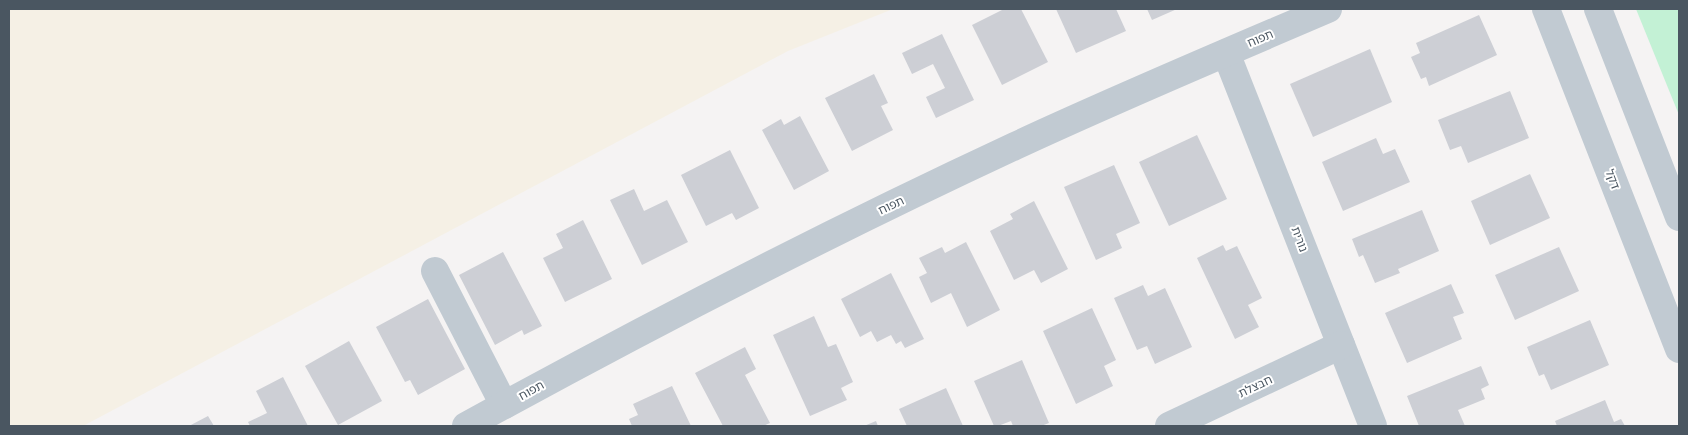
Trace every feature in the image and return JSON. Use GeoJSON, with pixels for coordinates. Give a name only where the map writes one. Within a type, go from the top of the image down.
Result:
{"type":"FeatureCollection","features":[{"type":"Feature","properties":{"kind":"street","name":"תפוח"},"geometry":{"type":"LineString","coordinates":[[466,426],[711,295],[862,218],[1016,145],[1328,9]]}},
{"type":"Feature","properties":{"kind":"street","name":"דקל"},"geometry":{"type":"LineString","coordinates":[[1546,9],[1679,349]]}},
{"type":"Feature","properties":{"kind":"street"},"geometry":{"type":"LineString","coordinates":[[1598,9],[1679,217]]}},
{"type":"Feature","properties":{"kind":"street","name":"נורית"},"geometry":{"type":"LineString","coordinates":[[1226,53],[1373,426]]}},
{"type":"Feature","properties":{"kind":"street"},"geometry":{"type":"LineString","coordinates":[[435,271],[504,405]]}},
{"type":"Feature","properties":{"kind":"street","name":"חבצלת"},"geometry":{"type":"LineString","coordinates":[[1169,426],[1341,345]]}},
{"type":"Feature","properties":{"kind":"green space"},"geometry":{"type":"Polygon","coordinates":[[[1636,9],[1679,9],[1679,115],[1636,9]]]}},
{"type":"Feature","properties":{"kind":"sand"},"geometry":{"type":"Polygon","coordinates":[[[9,9],[893,9],[788,51],[83,426],[9,426],[9,9]]]}},
{"type":"Feature","properties":{"kind":"building"},"geometry":{"type":"Polygon","coordinates":[[[1004,9],[1021,9],[1048,62],[1002,85],[972,25],[1004,9]]]}},
{"type":"Feature","properties":{"kind":"building"},"geometry":{"type":"Polygon","coordinates":[[[1056,9],[1116,9],[1126,31],[1076,53],[1056,9]]]}},
{"type":"Feature","properties":{"kind":"building"},"geometry":{"type":"Polygon","coordinates":[[[1147,9],[1177,9],[1152,20],[1147,9]]]}},
{"type":"Feature","properties":{"kind":"building"},"geometry":{"type":"Polygon","coordinates":[[[1479,15],[1497,55],[1429,86],[1426,77],[1421,79],[1411,57],[1420,53],[1416,43],[1479,15]]]}},
{"type":"Feature","properties":{"kind":"building"},"geometry":{"type":"Polygon","coordinates":[[[942,34],[974,100],[936,118],[926,97],[945,88],[933,64],[912,74],[902,53],[942,34]]]}},
{"type":"Feature","properties":{"kind":"building"},"geometry":{"type":"Polygon","coordinates":[[[1370,49],[1392,102],[1313,137],[1290,84],[1370,49]]]}},
{"type":"Feature","properties":{"kind":"building"},"geometry":{"type":"Polygon","coordinates":[[[874,74],[888,103],[881,106],[893,130],[852,151],[825,98],[874,74]]]}},
{"type":"Feature","properties":{"kind":"building"},"geometry":{"type":"Polygon","coordinates":[[[1510,91],[1529,138],[1468,163],[1461,146],[1450,150],[1438,120],[1510,91]]]}},
{"type":"Feature","properties":{"kind":"building"},"geometry":{"type":"Polygon","coordinates":[[[800,116],[829,171],[794,190],[762,130],[781,119],[784,125],[800,116]]]}},
{"type":"Feature","properties":{"kind":"building"},"geometry":{"type":"Polygon","coordinates":[[[1197,135],[1227,199],[1169,226],[1139,162],[1197,135]]]}},
{"type":"Feature","properties":{"kind":"building"},"geometry":{"type":"Polygon","coordinates":[[[1376,138],[1383,154],[1395,149],[1410,182],[1343,211],[1322,162],[1376,138]]]}},
{"type":"Feature","properties":{"kind":"building"},"geometry":{"type":"Polygon","coordinates":[[[730,150],[759,208],[736,220],[732,213],[706,226],[681,175],[730,150]]]}},
{"type":"Feature","properties":{"kind":"building"},"geometry":{"type":"Polygon","coordinates":[[[1114,165],[1140,223],[1116,234],[1122,248],[1096,260],[1064,187],[1114,165]]]}},
{"type":"Feature","properties":{"kind":"building"},"geometry":{"type":"Polygon","coordinates":[[[1530,174],[1550,218],[1490,245],[1471,201],[1530,174]]]}},
{"type":"Feature","properties":{"kind":"building"},"geometry":{"type":"Polygon","coordinates":[[[634,189],[644,211],[667,200],[688,242],[642,265],[610,200],[634,189]]]}},
{"type":"Feature","properties":{"kind":"building"},"geometry":{"type":"Polygon","coordinates":[[[1034,201],[1068,269],[1041,283],[1034,270],[1014,280],[990,231],[1013,219],[1010,214],[1034,201]]]}},
{"type":"Feature","properties":{"kind":"building"},"geometry":{"type":"Polygon","coordinates":[[[1422,210],[1439,251],[1398,269],[1400,273],[1375,283],[1363,255],[1359,257],[1352,239],[1422,210]]]}},
{"type":"Feature","properties":{"kind":"building"},"geometry":{"type":"Polygon","coordinates":[[[583,220],[612,279],[565,302],[543,258],[563,248],[556,234],[583,220]]]}},
{"type":"Feature","properties":{"kind":"building"},"geometry":{"type":"Polygon","coordinates":[[[966,242],[1000,310],[967,327],[951,293],[931,303],[919,277],[927,273],[919,258],[942,247],[945,253],[966,242]]]}},
{"type":"Feature","properties":{"kind":"building"},"geometry":{"type":"Polygon","coordinates":[[[1223,245],[1226,251],[1237,246],[1262,298],[1248,305],[1259,327],[1235,339],[1197,258],[1223,245]]]}},
{"type":"Feature","properties":{"kind":"building"},"geometry":{"type":"Polygon","coordinates":[[[1559,247],[1579,291],[1515,320],[1495,275],[1559,247]]]}},
{"type":"Feature","properties":{"kind":"building"},"geometry":{"type":"Polygon","coordinates":[[[503,252],[542,326],[524,335],[522,330],[495,345],[459,275],[503,252]]]}},
{"type":"Feature","properties":{"kind":"building"},"geometry":{"type":"Polygon","coordinates":[[[891,273],[924,339],[905,348],[901,341],[896,344],[891,335],[877,342],[871,331],[860,337],[841,299],[891,273]]]}},
{"type":"Feature","properties":{"kind":"building"},"geometry":{"type":"Polygon","coordinates":[[[1451,284],[1464,313],[1453,317],[1462,339],[1407,363],[1385,313],[1451,284]]]}},
{"type":"Feature","properties":{"kind":"building"},"geometry":{"type":"Polygon","coordinates":[[[1143,285],[1148,296],[1165,288],[1192,347],[1155,364],[1147,346],[1137,350],[1114,298],[1143,285]]]}},
{"type":"Feature","properties":{"kind":"building"},"geometry":{"type":"Polygon","coordinates":[[[428,299],[465,369],[418,395],[410,380],[405,382],[376,327],[428,299]]]}},
{"type":"Feature","properties":{"kind":"building"},"geometry":{"type":"Polygon","coordinates":[[[1092,308],[1116,360],[1104,366],[1113,386],[1076,404],[1043,331],[1092,308]]]}},
{"type":"Feature","properties":{"kind":"building"},"geometry":{"type":"Polygon","coordinates":[[[814,316],[828,347],[836,344],[853,382],[841,388],[847,400],[810,416],[773,335],[814,316]]]}},
{"type":"Feature","properties":{"kind":"building"},"geometry":{"type":"Polygon","coordinates":[[[1590,320],[1609,365],[1551,390],[1544,374],[1539,376],[1527,347],[1590,320]]]}},
{"type":"Feature","properties":{"kind":"building"},"geometry":{"type":"Polygon","coordinates":[[[349,341],[382,401],[338,425],[305,366],[349,341]]]}},
{"type":"Feature","properties":{"kind":"building"},"geometry":{"type":"Polygon","coordinates":[[[745,347],[756,369],[745,375],[770,423],[763,426],[723,426],[695,373],[745,347]]]}},
{"type":"Feature","properties":{"kind":"building"},"geometry":{"type":"Polygon","coordinates":[[[1022,360],[1049,423],[1041,426],[1013,426],[1011,421],[994,426],[974,381],[1022,360]]]}},
{"type":"Feature","properties":{"kind":"building"},"geometry":{"type":"Polygon","coordinates":[[[1481,366],[1489,385],[1481,389],[1485,399],[1458,410],[1465,426],[1419,426],[1407,396],[1481,366]]]}},
{"type":"Feature","properties":{"kind":"building"},"geometry":{"type":"Polygon","coordinates":[[[283,377],[308,426],[250,426],[248,422],[267,413],[256,391],[283,377]]]}},
{"type":"Feature","properties":{"kind":"building"},"geometry":{"type":"Polygon","coordinates":[[[672,386],[691,426],[632,426],[629,419],[638,415],[633,404],[672,386]]]}},
{"type":"Feature","properties":{"kind":"building"},"geometry":{"type":"Polygon","coordinates":[[[946,388],[963,426],[907,426],[899,409],[946,388]]]}},
{"type":"Feature","properties":{"kind":"building"},"geometry":{"type":"Polygon","coordinates":[[[1605,400],[1614,422],[1621,419],[1625,426],[1557,426],[1555,421],[1605,400]]]}},
{"type":"Feature","properties":{"kind":"building"},"geometry":{"type":"Polygon","coordinates":[[[208,416],[214,426],[189,426],[208,416]]]}},
{"type":"Feature","properties":{"kind":"building"},"geometry":{"type":"Polygon","coordinates":[[[876,421],[878,426],[864,426],[876,421]]]}}]}
